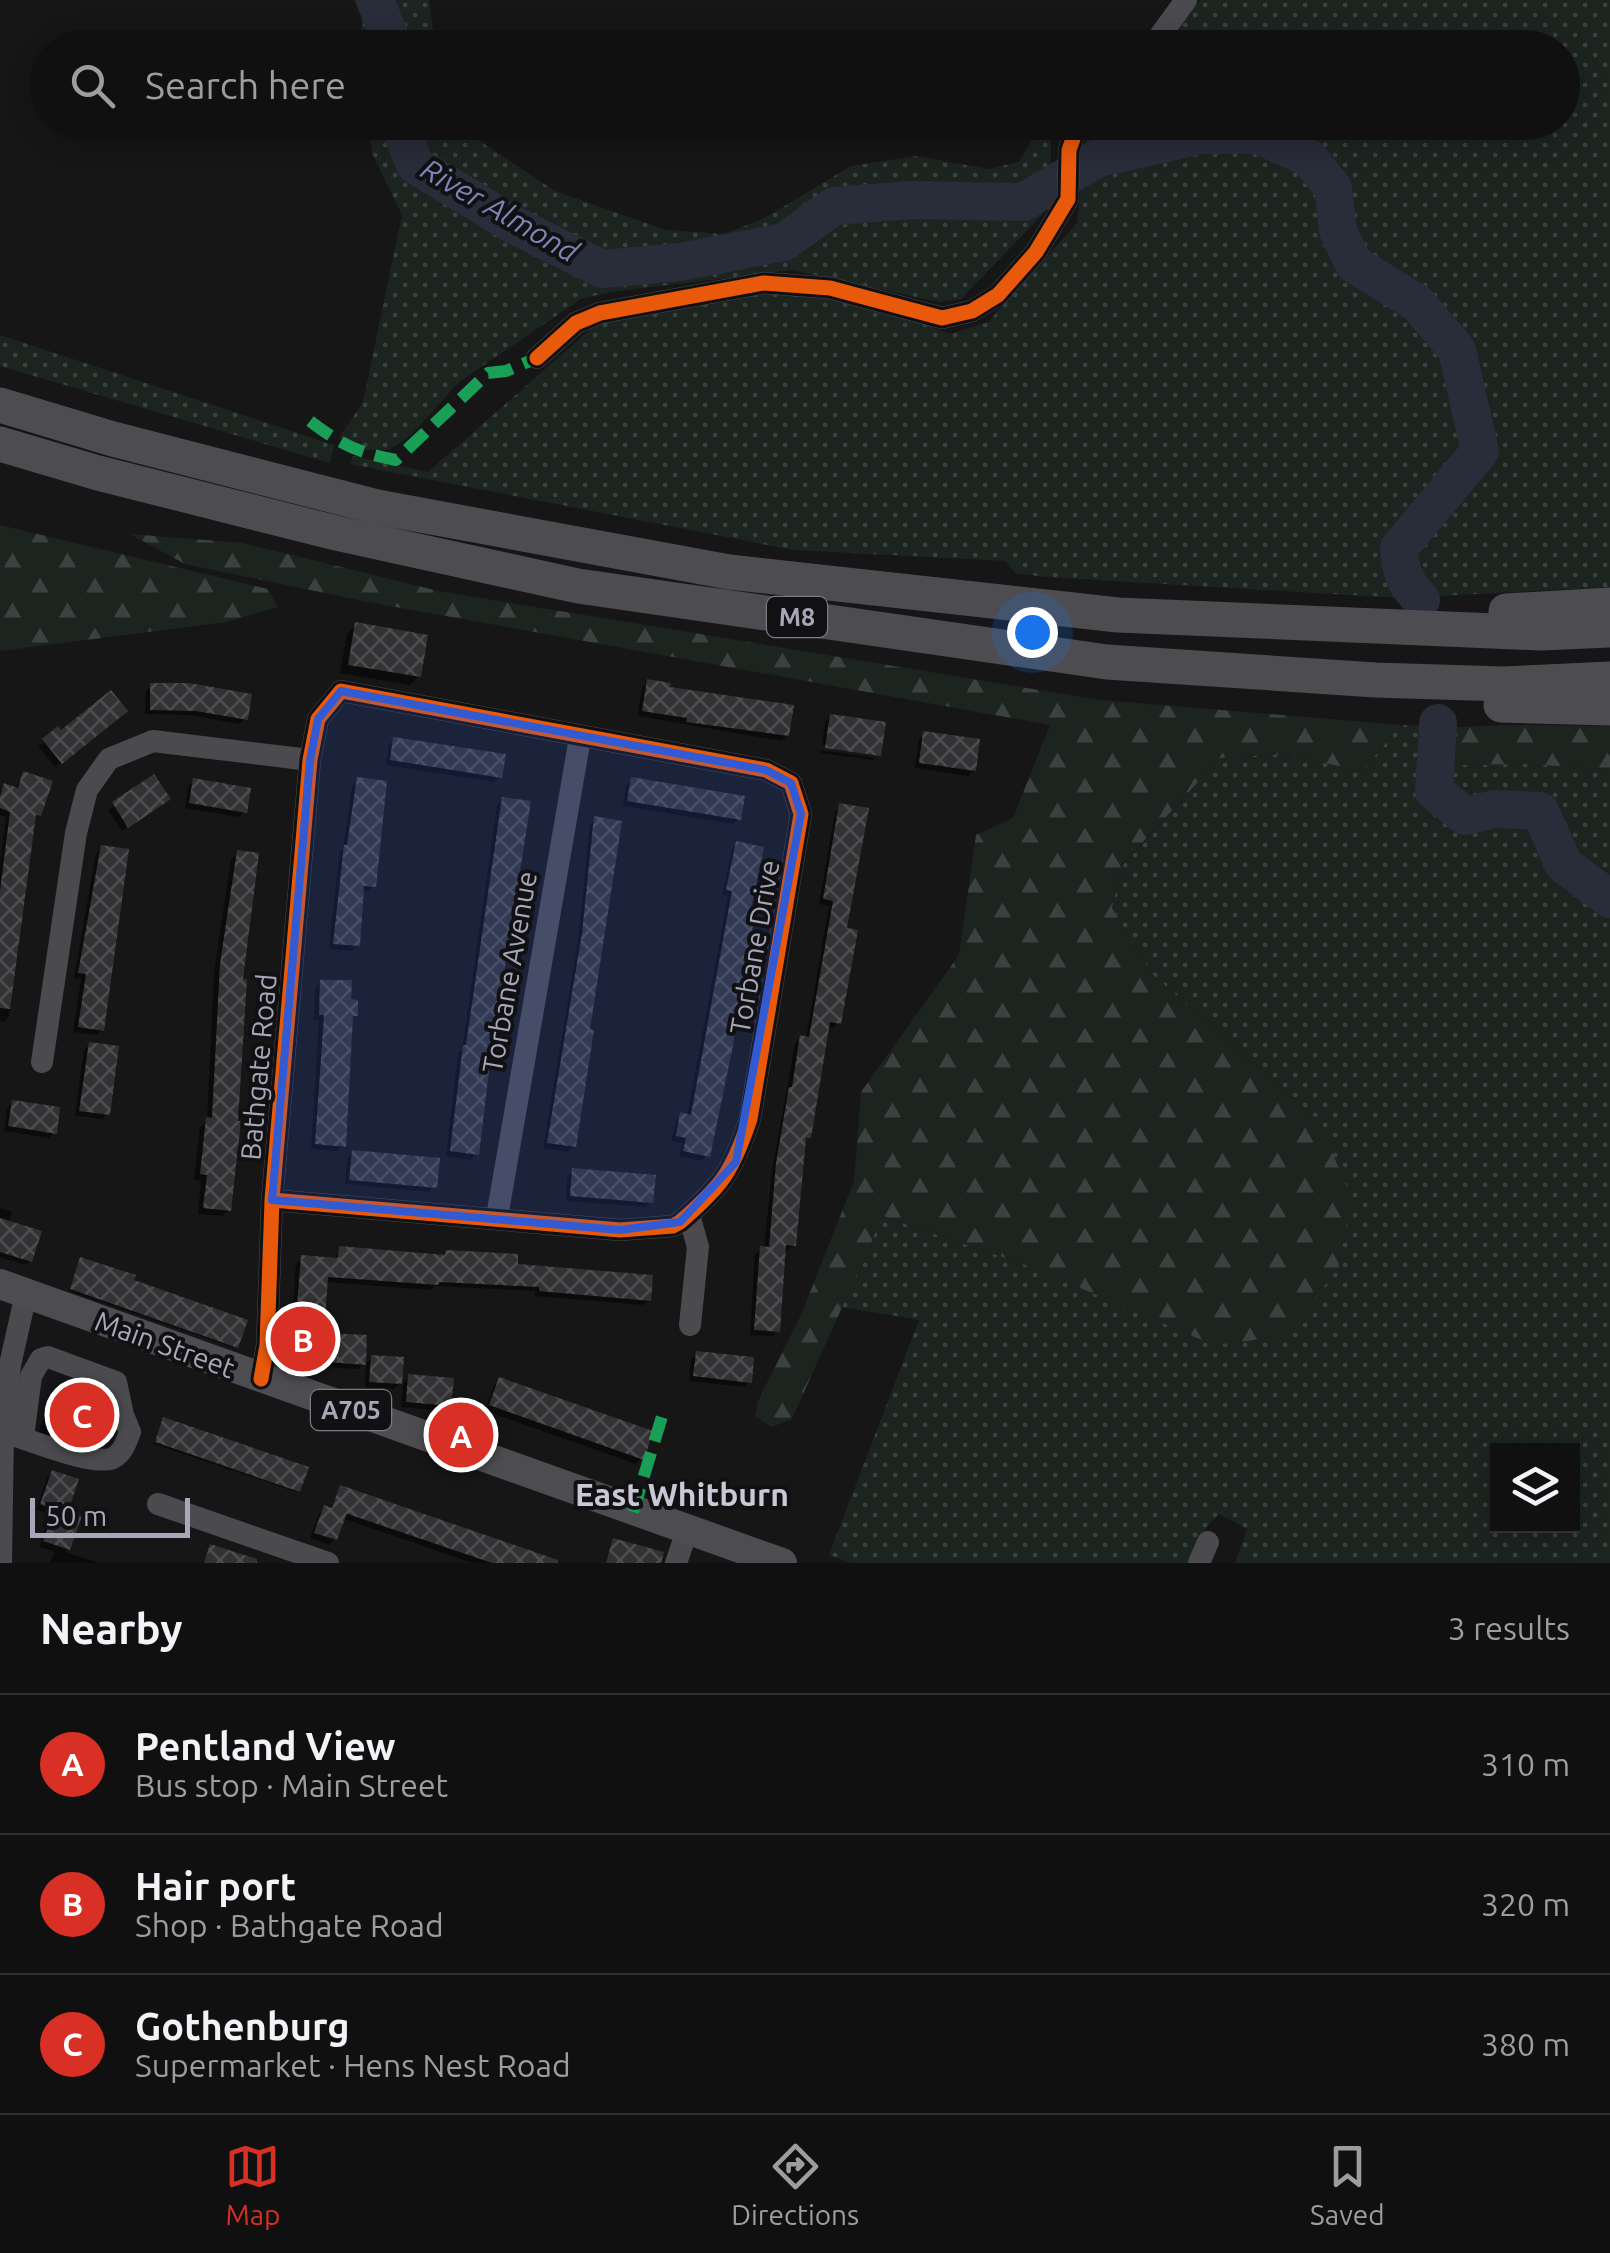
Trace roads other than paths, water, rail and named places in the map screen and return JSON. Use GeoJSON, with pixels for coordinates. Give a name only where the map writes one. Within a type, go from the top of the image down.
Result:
{"type":"FeatureCollection","features":[{"type":"Feature","properties":{"kind":"highway","name":"M8"},"geometry":{"type":"LineString","coordinates":[[0,404],[113,438],[377,507],[728,572],[1118,615],[1541,633],[1610,630]]}},
{"type":"Feature","properties":{"kind":"highway","name":"M8"},"geometry":{"type":"LineString","coordinates":[[0,444],[336,534],[578,586],[1098,685],[1375,704],[1610,708]]}},
{"type":"Feature","properties":{"kind":"highway","name":"M8"},"geometry":{"type":"LineString","coordinates":[[578,586],[1108,662],[1394,681],[1503,684],[1610,679]]}},
{"type":"Feature","properties":{"kind":"highway","name":"M8"},"geometry":{"type":"LineString","coordinates":[[1275,624],[1610,605]]}},
{"type":"Feature","properties":{"kind":"main road","name":"Main Street"},"geometry":{"type":"LineString","coordinates":[[13,1289],[782,1563]]}},
{"type":"Feature","properties":{"kind":"street"},"geometry":{"type":"LineString","coordinates":[[1164,30],[1186,0]]}},
{"type":"Feature","properties":{"kind":"street"},"geometry":{"type":"LineString","coordinates":[[537,358],[576,323],[600,313],[764,283],[830,288],[942,318],[972,311],[998,295],[1036,252],[1068,199],[1074,140]]}},
{"type":"Feature","properties":{"kind":"street","name":"Torbane Drive"},"geometry":{"type":"LineString","coordinates":[[272,1200],[620,1230],[673,1226],[689,1215],[718,1189],[736,1162],[750,1119],[801,814],[791,784],[766,770],[341,691],[318,720],[310,760]]}},
{"type":"Feature","properties":{"kind":"street","name":"Torbane Avenue"},"geometry":{"type":"LineString","coordinates":[[497,1217],[580,738]]}},
{"type":"Feature","properties":{"kind":"street"},"geometry":{"type":"LineString","coordinates":[[42,1062],[76,833],[87,790],[109,759],[154,741],[310,760]]}},
{"type":"Feature","properties":{"kind":"street","name":"Bathgate Road"},"geometry":{"type":"LineString","coordinates":[[261,1378],[268,1345],[272,1200],[310,760]]}},
{"type":"Feature","properties":{"kind":"street"},"geometry":{"type":"LineString","coordinates":[[689,1215],[698,1248],[690,1325]]}},
{"type":"Feature","properties":{"kind":"street"},"geometry":{"type":"LineString","coordinates":[[1,1563],[13,1434],[13,1289]]}},
{"type":"Feature","properties":{"kind":"street"},"geometry":{"type":"LineString","coordinates":[[48,1357],[116,1382],[122,1415],[130,1432],[124,1449],[111,1460],[93,1460],[13,1434],[31,1376],[42,1358],[48,1357]]}},
{"type":"Feature","properties":{"kind":"street"},"geometry":{"type":"LineString","coordinates":[[158,1504],[328,1563]]}},
{"type":"Feature","properties":{"kind":"street"},"geometry":{"type":"LineString","coordinates":[[676,1563],[695,1533]]}},
{"type":"Feature","properties":{"kind":"waterway","name":"River Almond"},"geometry":{"type":"LineString","coordinates":[[375,0],[387,30]]}},
{"type":"Feature","properties":{"kind":"waterway","name":"River Almond"},"geometry":{"type":"LineString","coordinates":[[405,140],[415,165],[514,225],[602,269],[680,262],[784,242],[834,206],[911,200],[1023,202],[1098,158],[1179,140]]}},
{"type":"Feature","properties":{"kind":"waterway","name":"River Almond"},"geometry":{"type":"LineString","coordinates":[[1269,140],[1309,158],[1333,188],[1338,231],[1354,264],[1417,303],[1457,350],[1480,451],[1399,548],[1404,576],[1421,600]]}},
{"type":"Feature","properties":{"kind":"waterway","name":"River Almond"},"geometry":{"type":"LineString","coordinates":[[1438,723],[1434,791],[1465,816],[1495,809],[1540,811],[1564,865],[1610,899]]}},
{"type":"Feature","properties":{"kind":"place","name":"Hair port"},"geometry":{"type":"Point","coordinates":[303,1339]}},
{"type":"Feature","properties":{"kind":"place","name":"Gothenburg"},"geometry":{"type":"Point","coordinates":[82,1415]}},
{"type":"Feature","properties":{"kind":"place","name":"Pentland View"},"geometry":{"type":"Point","coordinates":[461,1435]}},
{"type":"Feature","properties":{"kind":"district","name":"East Whitburn"},"geometry":{"type":"Point","coordinates":[682,1494]}}]}
